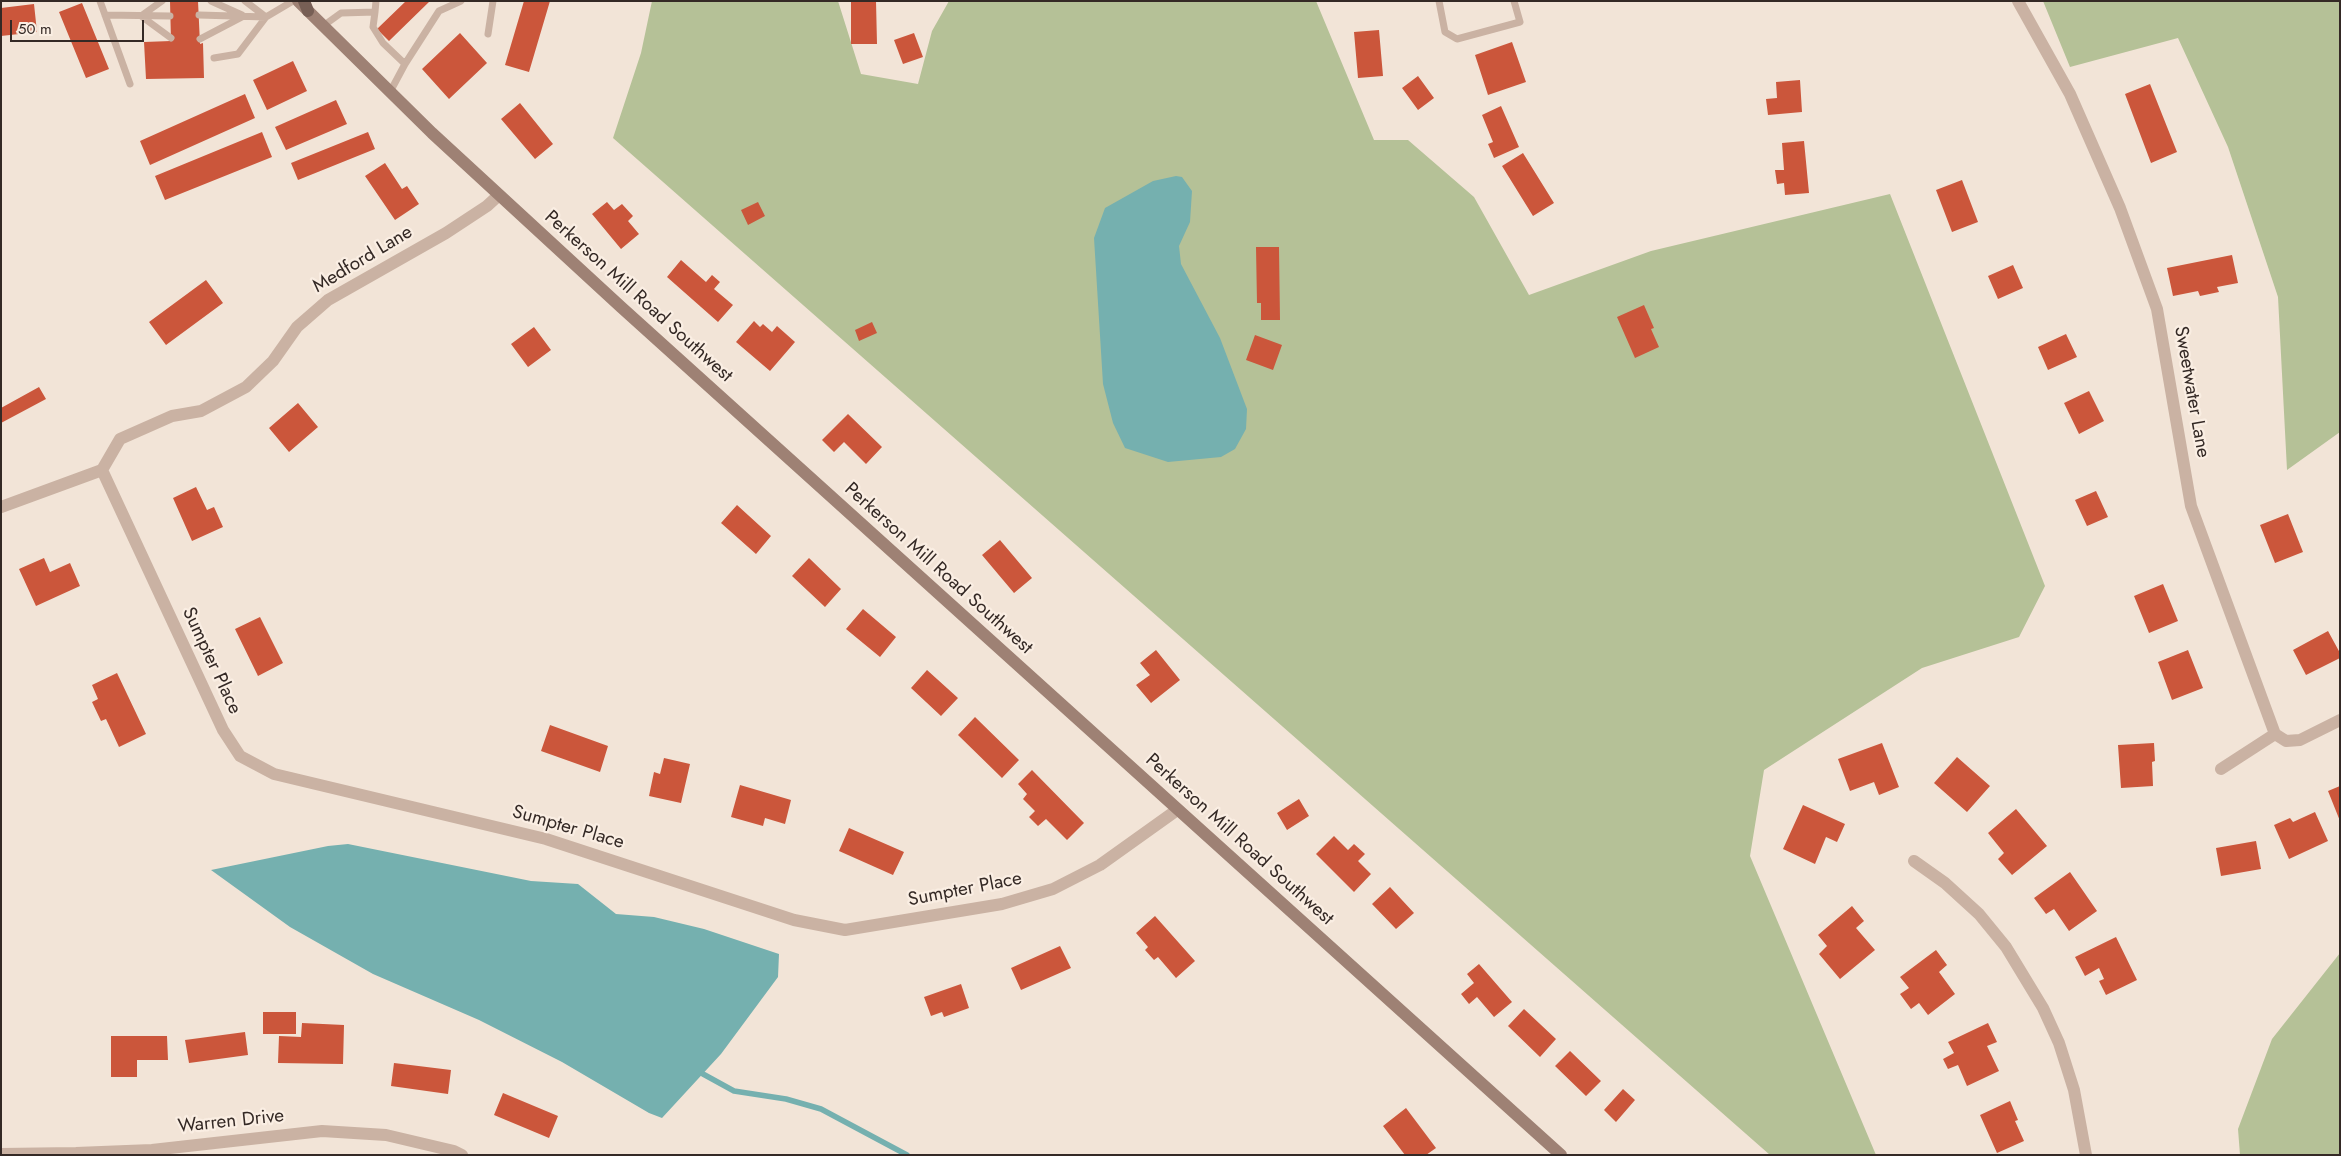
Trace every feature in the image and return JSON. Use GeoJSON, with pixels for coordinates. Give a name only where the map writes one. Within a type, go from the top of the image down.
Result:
{"type":"FeatureCollection","features":[{"type":"Feature","properties":{"kind":"street","name":"Perkerson Mill Road Southwest"},"geometry":{"type":"LineString","coordinates":[[298,1],[306,6],[323,26],[390,92],[499,195],[1177,810],[1561,1155]]}},
{"type":"Feature","properties":{"kind":"street","name":"Sweetwater Lane"},"geometry":{"type":"LineString","coordinates":[[2018,1],[2070,94],[2120,208],[2157,309],[2192,506],[2275,734]]}},
{"type":"Feature","properties":{"kind":"street","name":"Medford Lane"},"geometry":{"type":"LineString","coordinates":[[102,470],[120,439],[172,416],[201,411],[246,387],[273,361],[298,327],[328,300],[446,233],[487,206],[499,195]]}},
{"type":"Feature","properties":{"kind":"street"},"geometry":{"type":"LineString","coordinates":[[1,507],[102,470]]}},
{"type":"Feature","properties":{"kind":"street","name":"Sumpter Place"},"geometry":{"type":"LineString","coordinates":[[102,470],[223,730],[240,756],[274,774],[546,839],[794,920],[845,930],[1002,904],[1053,889],[1100,865],[1177,810]]}},
{"type":"Feature","properties":{"kind":"street"},"geometry":{"type":"LineString","coordinates":[[2222,769],[2275,734],[2286,741],[2300,740],[2340,720]]}},
{"type":"Feature","properties":{"kind":"street"},"geometry":{"type":"LineString","coordinates":[[1914,861],[1945,883],[1978,914],[2006,947],[2044,1008],[2059,1042],[2074,1090],[2086,1155]]}},
{"type":"Feature","properties":{"kind":"street","name":"Warren Drive"},"geometry":{"type":"LineString","coordinates":[[1,1154],[152,1150],[322,1131],[386,1135],[454,1151],[462,1155]]}},
{"type":"Feature","properties":{"kind":"lane"},"geometry":{"type":"LineString","coordinates":[[100,1],[130,84]]}},
{"type":"Feature","properties":{"kind":"lane"},"geometry":{"type":"LineString","coordinates":[[141,16],[162,1]]}},
{"type":"Feature","properties":{"kind":"lane"},"geometry":{"type":"LineString","coordinates":[[211,1],[244,16]]}},
{"type":"Feature","properties":{"kind":"lane"},"geometry":{"type":"LineString","coordinates":[[245,1],[266,17]]}},
{"type":"Feature","properties":{"kind":"lane"},"geometry":{"type":"LineString","coordinates":[[214,58],[238,54],[266,17],[293,1]]}},
{"type":"Feature","properties":{"kind":"lane"},"geometry":{"type":"LineString","coordinates":[[376,1],[373,27],[383,43],[405,64]]}},
{"type":"Feature","properties":{"kind":"lane"},"geometry":{"type":"LineString","coordinates":[[390,92],[438,10],[461,1]]}},
{"type":"Feature","properties":{"kind":"lane"},"geometry":{"type":"LineString","coordinates":[[488,34],[493,1]]}},
{"type":"Feature","properties":{"kind":"lane"},"geometry":{"type":"LineString","coordinates":[[1439,1],[1445,32],[1457,39],[1520,22],[1514,1]]}},
{"type":"Feature","properties":{"kind":"lane"},"geometry":{"type":"LineString","coordinates":[[323,26],[341,13],[375,12]]}},
{"type":"Feature","properties":{"kind":"lane"},"geometry":{"type":"LineString","coordinates":[[105,15],[170,16]]}},
{"type":"Feature","properties":{"kind":"lane"},"geometry":{"type":"LineString","coordinates":[[199,15],[266,17]]}},
{"type":"Feature","properties":{"kind":"lane"},"geometry":{"type":"LineString","coordinates":[[141,16],[171,38]]}},
{"type":"Feature","properties":{"kind":"lane"},"geometry":{"type":"LineString","coordinates":[[200,39],[244,16]]}},
{"type":"Feature","properties":{"kind":"green space"},"geometry":{"type":"Polygon","coordinates":[[[652,1],[838,1],[861,74],[918,84],[932,31],[949,1],[1316,1],[1374,140],[1408,140],[1474,197],[1529,295],[1651,251],[1890,194],[2045,586],[2019,637],[1922,668],[1764,770],[1750,856],[1876,1155],[1770,1155],[613,138],[641,53],[652,1]]]}},
{"type":"Feature","properties":{"kind":"green space"},"geometry":{"type":"Polygon","coordinates":[[[2043,1],[2340,1],[2340,432],[2287,470],[2278,297],[2228,147],[2178,38],[2070,67],[2043,1]]]}},
{"type":"Feature","properties":{"kind":"green space"},"geometry":{"type":"Polygon","coordinates":[[[2340,953],[2340,1155],[2240,1155],[2238,1129],[2272,1039],[2340,953]]]}},
{"type":"Feature","properties":{"kind":"water"},"geometry":{"type":"Polygon","coordinates":[[[1176,176],[1182,177],[1192,191],[1190,222],[1179,246],[1181,264],[1220,338],[1247,409],[1246,429],[1235,449],[1221,457],[1168,462],[1125,448],[1113,423],[1103,384],[1094,238],[1105,208],[1153,181],[1176,176]]]}},
{"type":"Feature","properties":{"kind":"water"},"geometry":{"type":"Polygon","coordinates":[[[348,844],[531,881],[578,884],[616,914],[654,917],[704,929],[779,954],[778,977],[721,1054],[662,1118],[649,1113],[562,1062],[479,1020],[373,974],[290,927],[211,870],[328,846],[348,844]]]}},
{"type":"Feature","properties":{"kind":"building"},"geometry":{"type":"Polygon","coordinates":[[[170,1],[198,1],[200,44],[203,43],[204,78],[146,79],[144,42],[171,41],[170,1]]]}},
{"type":"Feature","properties":{"kind":"building"},"geometry":{"type":"Polygon","coordinates":[[[406,1],[430,1],[389,41],[377,29],[406,1]]]}},
{"type":"Feature","properties":{"kind":"building"},"geometry":{"type":"Polygon","coordinates":[[[524,1],[550,1],[529,72],[505,65],[524,1]]]}},
{"type":"Feature","properties":{"kind":"building"},"geometry":{"type":"Polygon","coordinates":[[[851,1],[876,1],[877,44],[851,44],[851,1]]]}},
{"type":"Feature","properties":{"kind":"building"},"geometry":{"type":"Polygon","coordinates":[[[82,3],[109,69],[86,78],[59,12],[82,3]]]}},
{"type":"Feature","properties":{"kind":"building"},"geometry":{"type":"Polygon","coordinates":[[[34,4],[37,32],[1,36],[1,8],[34,4]]]}},
{"type":"Feature","properties":{"kind":"building"},"geometry":{"type":"Polygon","coordinates":[[[1379,30],[1383,76],[1358,78],[1354,32],[1379,30]]]}},
{"type":"Feature","properties":{"kind":"building"},"geometry":{"type":"Polygon","coordinates":[[[460,33],[487,63],[449,99],[422,69],[460,33]]]}},
{"type":"Feature","properties":{"kind":"building"},"geometry":{"type":"Polygon","coordinates":[[[914,33],[923,57],[903,64],[894,40],[914,33]]]}},
{"type":"Feature","properties":{"kind":"building"},"geometry":{"type":"Polygon","coordinates":[[[1512,42],[1526,82],[1488,95],[1475,55],[1512,42]]]}},
{"type":"Feature","properties":{"kind":"building"},"geometry":{"type":"Polygon","coordinates":[[[293,61],[307,91],[267,110],[253,80],[293,61]]]}},
{"type":"Feature","properties":{"kind":"building"},"geometry":{"type":"Polygon","coordinates":[[[1418,76],[1434,98],[1418,110],[1402,88],[1418,76]]]}},
{"type":"Feature","properties":{"kind":"building"},"geometry":{"type":"Polygon","coordinates":[[[1800,80],[1802,112],[1768,115],[1766,99],[1777,98],[1776,82],[1800,80]]]}},
{"type":"Feature","properties":{"kind":"building"},"geometry":{"type":"Polygon","coordinates":[[[2150,84],[2177,152],[2151,163],[2125,94],[2150,84]]]}},
{"type":"Feature","properties":{"kind":"building"},"geometry":{"type":"Polygon","coordinates":[[[245,94],[255,118],[150,165],[140,141],[245,94]]]}},
{"type":"Feature","properties":{"kind":"building"},"geometry":{"type":"Polygon","coordinates":[[[336,100],[347,124],[286,150],[275,127],[336,100]]]}},
{"type":"Feature","properties":{"kind":"building"},"geometry":{"type":"Polygon","coordinates":[[[520,103],[553,144],[535,159],[501,119],[520,103]]]}},
{"type":"Feature","properties":{"kind":"building"},"geometry":{"type":"Polygon","coordinates":[[[1501,106],[1519,147],[1494,158],[1488,144],[1493,142],[1482,115],[1501,106]]]}},
{"type":"Feature","properties":{"kind":"building"},"geometry":{"type":"Polygon","coordinates":[[[262,132],[272,157],[165,200],[155,176],[262,132]]]}},
{"type":"Feature","properties":{"kind":"building"},"geometry":{"type":"Polygon","coordinates":[[[368,132],[375,149],[298,180],[291,163],[368,132]]]}},
{"type":"Feature","properties":{"kind":"building"},"geometry":{"type":"Polygon","coordinates":[[[1804,141],[1809,193],[1785,195],[1784,183],[1777,184],[1775,170],[1784,170],[1782,143],[1804,141]]]}},
{"type":"Feature","properties":{"kind":"building"},"geometry":{"type":"Polygon","coordinates":[[[1523,153],[1554,203],[1533,216],[1502,166],[1523,153]]]}},
{"type":"Feature","properties":{"kind":"building"},"geometry":{"type":"Polygon","coordinates":[[[385,163],[402,189],[407,186],[419,204],[395,220],[365,176],[385,163]]]}},
{"type":"Feature","properties":{"kind":"building"},"geometry":{"type":"Polygon","coordinates":[[[1962,180],[1978,222],[1952,232],[1936,190],[1962,180]]]}},
{"type":"Feature","properties":{"kind":"building"},"geometry":{"type":"Polygon","coordinates":[[[607,202],[614,210],[622,204],[633,216],[628,221],[639,234],[621,249],[592,214],[607,202]]]}},
{"type":"Feature","properties":{"kind":"building"},"geometry":{"type":"Polygon","coordinates":[[[758,202],[765,216],[748,225],[741,210],[758,202]]]}},
{"type":"Feature","properties":{"kind":"building"},"geometry":{"type":"Polygon","coordinates":[[[1256,247],[1279,247],[1280,320],[1261,320],[1261,303],[1257,303],[1256,247]]]}},
{"type":"Feature","properties":{"kind":"building"},"geometry":{"type":"Polygon","coordinates":[[[2232,255],[2238,283],[2217,287],[2219,292],[2200,296],[2198,291],[2173,296],[2167,268],[2232,255]]]}},
{"type":"Feature","properties":{"kind":"building"},"geometry":{"type":"Polygon","coordinates":[[[681,260],[706,282],[712,275],[720,282],[714,289],[733,305],[718,322],[667,277],[681,260]]]}},
{"type":"Feature","properties":{"kind":"building"},"geometry":{"type":"Polygon","coordinates":[[[2013,265],[2023,288],[1998,299],[1988,276],[2013,265]]]}},
{"type":"Feature","properties":{"kind":"building"},"geometry":{"type":"Polygon","coordinates":[[[206,280],[223,303],[166,345],[149,322],[206,280]]]}},
{"type":"Feature","properties":{"kind":"building"},"geometry":{"type":"Polygon","coordinates":[[[1644,305],[1654,328],[1651,329],[1659,347],[1635,358],[1617,317],[1644,305]]]}},
{"type":"Feature","properties":{"kind":"building"},"geometry":{"type":"Polygon","coordinates":[[[754,321],[760,327],[763,324],[772,332],[777,326],[795,342],[770,371],[736,342],[754,321]]]}},
{"type":"Feature","properties":{"kind":"building"},"geometry":{"type":"Polygon","coordinates":[[[872,322],[877,333],[859,341],[855,330],[872,322]]]}},
{"type":"Feature","properties":{"kind":"building"},"geometry":{"type":"Polygon","coordinates":[[[534,327],[551,350],[528,367],[511,344],[534,327]]]}},
{"type":"Feature","properties":{"kind":"building"},"geometry":{"type":"Polygon","coordinates":[[[2066,334],[2077,357],[2048,370],[2038,347],[2066,334]]]}},
{"type":"Feature","properties":{"kind":"building"},"geometry":{"type":"Polygon","coordinates":[[[1255,335],[1282,345],[1273,370],[1246,360],[1255,335]]]}},
{"type":"Feature","properties":{"kind":"building"},"geometry":{"type":"Polygon","coordinates":[[[39,387],[46,399],[1,423],[1,408],[39,387]]]}},
{"type":"Feature","properties":{"kind":"building"},"geometry":{"type":"Polygon","coordinates":[[[2089,391],[2104,421],[2079,434],[2064,403],[2089,391]]]}},
{"type":"Feature","properties":{"kind":"building"},"geometry":{"type":"Polygon","coordinates":[[[298,403],[318,427],[289,452],[269,428],[298,403]]]}},
{"type":"Feature","properties":{"kind":"building"},"geometry":{"type":"Polygon","coordinates":[[[848,414],[882,447],[866,464],[844,442],[834,452],[822,440],[848,414]]]}},
{"type":"Feature","properties":{"kind":"building"},"geometry":{"type":"Polygon","coordinates":[[[196,487],[207,510],[214,507],[223,527],[192,541],[173,498],[196,487]]]}},
{"type":"Feature","properties":{"kind":"building"},"geometry":{"type":"Polygon","coordinates":[[[2096,491],[2108,517],[2087,526],[2075,500],[2096,491]]]}},
{"type":"Feature","properties":{"kind":"building"},"geometry":{"type":"Polygon","coordinates":[[[737,505],[771,536],[756,554],[721,523],[737,505]]]}},
{"type":"Feature","properties":{"kind":"building"},"geometry":{"type":"Polygon","coordinates":[[[2288,514],[2303,552],[2275,563],[2260,525],[2288,514]]]}},
{"type":"Feature","properties":{"kind":"building"},"geometry":{"type":"Polygon","coordinates":[[[1000,540],[1032,578],[1014,593],[982,555],[1000,540]]]}},
{"type":"Feature","properties":{"kind":"building"},"geometry":{"type":"Polygon","coordinates":[[[44,558],[50,572],[70,563],[80,586],[36,606],[19,569],[44,558]]]}},
{"type":"Feature","properties":{"kind":"building"},"geometry":{"type":"Polygon","coordinates":[[[809,558],[841,589],[825,607],[792,576],[809,558]]]}},
{"type":"Feature","properties":{"kind":"building"},"geometry":{"type":"Polygon","coordinates":[[[2163,584],[2178,621],[2149,633],[2134,596],[2163,584]]]}},
{"type":"Feature","properties":{"kind":"building"},"geometry":{"type":"Polygon","coordinates":[[[863,609],[896,637],[880,657],[846,629],[863,609]]]}},
{"type":"Feature","properties":{"kind":"building"},"geometry":{"type":"Polygon","coordinates":[[[260,617],[283,663],[258,676],[235,629],[260,617]]]}},
{"type":"Feature","properties":{"kind":"building"},"geometry":{"type":"Polygon","coordinates":[[[2328,631],[2340,653],[2340,658],[2306,675],[2293,650],[2328,631]]]}},
{"type":"Feature","properties":{"kind":"building"},"geometry":{"type":"Polygon","coordinates":[[[1156,650],[1180,680],[1151,703],[1136,685],[1150,675],[1140,663],[1156,650]]]}},
{"type":"Feature","properties":{"kind":"building"},"geometry":{"type":"Polygon","coordinates":[[[2188,650],[2203,688],[2172,700],[2158,662],[2188,650]]]}},
{"type":"Feature","properties":{"kind":"building"},"geometry":{"type":"Polygon","coordinates":[[[927,670],[958,698],[941,716],[911,688],[927,670]]]}},
{"type":"Feature","properties":{"kind":"building"},"geometry":{"type":"Polygon","coordinates":[[[117,673],[146,734],[119,747],[106,719],[101,721],[92,702],[98,699],[92,685],[117,673]]]}},
{"type":"Feature","properties":{"kind":"building"},"geometry":{"type":"Polygon","coordinates":[[[975,717],[1019,760],[1002,778],[958,735],[975,717]]]}},
{"type":"Feature","properties":{"kind":"building"},"geometry":{"type":"Polygon","coordinates":[[[550,725],[608,746],[600,772],[541,751],[550,725]]]}},
{"type":"Feature","properties":{"kind":"building"},"geometry":{"type":"Polygon","coordinates":[[[1882,743],[1899,787],[1879,795],[1874,782],[1850,791],[1838,759],[1882,743]]]}},
{"type":"Feature","properties":{"kind":"building"},"geometry":{"type":"Polygon","coordinates":[[[2154,743],[2155,761],[2152,762],[2153,786],[2121,788],[2118,745],[2154,743]]]}},
{"type":"Feature","properties":{"kind":"building"},"geometry":{"type":"Polygon","coordinates":[[[1957,757],[1990,786],[1967,812],[1934,783],[1957,757]]]}},
{"type":"Feature","properties":{"kind":"building"},"geometry":{"type":"Polygon","coordinates":[[[664,758],[690,764],[681,803],[649,796],[654,772],[660,774],[664,758]]]}},
{"type":"Feature","properties":{"kind":"building"},"geometry":{"type":"Polygon","coordinates":[[[1032,770],[1084,823],[1067,840],[1046,819],[1038,826],[1029,817],[1035,811],[1023,799],[1027,794],[1018,784],[1032,770]]]}},
{"type":"Feature","properties":{"kind":"building"},"geometry":{"type":"Polygon","coordinates":[[[740,785],[791,800],[785,824],[765,818],[763,826],[731,817],[740,785]]]}},
{"type":"Feature","properties":{"kind":"building"},"geometry":{"type":"Polygon","coordinates":[[[2340,786],[2340,821],[2328,791],[2340,786]]]}},
{"type":"Feature","properties":{"kind":"building"},"geometry":{"type":"Polygon","coordinates":[[[1299,799],[1309,816],[1287,830],[1277,813],[1299,799]]]}},
{"type":"Feature","properties":{"kind":"building"},"geometry":{"type":"Polygon","coordinates":[[[1803,805],[1845,824],[1837,842],[1826,837],[1815,864],[1783,849],[1803,805]]]}},
{"type":"Feature","properties":{"kind":"building"},"geometry":{"type":"Polygon","coordinates":[[[2016,809],[2047,846],[2012,875],[1998,859],[2004,853],[1988,833],[2016,809]]]}},
{"type":"Feature","properties":{"kind":"building"},"geometry":{"type":"Polygon","coordinates":[[[2315,812],[2328,841],[2289,859],[2274,825],[2290,818],[2293,822],[2315,812]]]}},
{"type":"Feature","properties":{"kind":"building"},"geometry":{"type":"Polygon","coordinates":[[[849,828],[904,852],[893,875],[839,851],[849,828]]]}},
{"type":"Feature","properties":{"kind":"building"},"geometry":{"type":"Polygon","coordinates":[[[1334,836],[1348,850],[1354,844],[1365,854],[1358,861],[1371,874],[1354,892],[1316,854],[1334,836]]]}},
{"type":"Feature","properties":{"kind":"building"},"geometry":{"type":"Polygon","coordinates":[[[2256,841],[2261,869],[2221,876],[2216,848],[2256,841]]]}},
{"type":"Feature","properties":{"kind":"building"},"geometry":{"type":"Polygon","coordinates":[[[2070,872],[2097,911],[2069,931],[2054,909],[2046,914],[2034,898],[2070,872]]]}},
{"type":"Feature","properties":{"kind":"building"},"geometry":{"type":"Polygon","coordinates":[[[1390,887],[1414,913],[1396,929],[1372,904],[1390,887]]]}},
{"type":"Feature","properties":{"kind":"building"},"geometry":{"type":"Polygon","coordinates":[[[1852,906],[1864,921],[1856,928],[1875,950],[1840,979],[1819,954],[1827,946],[1818,935],[1852,906]]]}},
{"type":"Feature","properties":{"kind":"building"},"geometry":{"type":"Polygon","coordinates":[[[1155,916],[1195,961],[1176,978],[1158,957],[1154,960],[1145,950],[1148,947],[1136,933],[1155,916]]]}},
{"type":"Feature","properties":{"kind":"building"},"geometry":{"type":"Polygon","coordinates":[[[2116,937],[2137,980],[2106,995],[2099,981],[2104,979],[2099,968],[2085,976],[2075,957],[2116,937]]]}},
{"type":"Feature","properties":{"kind":"building"},"geometry":{"type":"Polygon","coordinates":[[[1060,946],[1071,968],[1021,990],[1011,968],[1060,946]]]}},
{"type":"Feature","properties":{"kind":"building"},"geometry":{"type":"Polygon","coordinates":[[[1936,950],[1947,965],[1939,972],[1955,994],[1928,1015],[1919,1003],[1911,1009],[1900,994],[1909,988],[1900,977],[1936,950]]]}},
{"type":"Feature","properties":{"kind":"building"},"geometry":{"type":"Polygon","coordinates":[[[1479,964],[1512,1002],[1494,1017],[1477,997],[1469,1004],[1461,994],[1474,983],[1467,974],[1479,964]]]}},
{"type":"Feature","properties":{"kind":"building"},"geometry":{"type":"Polygon","coordinates":[[[961,984],[969,1008],[944,1017],[942,1012],[931,1016],[924,997],[961,984]]]}},
{"type":"Feature","properties":{"kind":"building"},"geometry":{"type":"Polygon","coordinates":[[[1524,1009],[1556,1039],[1540,1057],[1508,1026],[1524,1009]]]}},
{"type":"Feature","properties":{"kind":"building"},"geometry":{"type":"Polygon","coordinates":[[[263,1012],[296,1012],[296,1034],[263,1034],[263,1012]]]}},
{"type":"Feature","properties":{"kind":"building"},"geometry":{"type":"Polygon","coordinates":[[[302,1023],[344,1025],[343,1064],[278,1063],[279,1036],[301,1037],[302,1023]]]}},
{"type":"Feature","properties":{"kind":"building"},"geometry":{"type":"Polygon","coordinates":[[[1988,1023],[1997,1042],[1987,1046],[1999,1071],[1967,1086],[1958,1065],[1948,1069],[1943,1059],[1954,1053],[1948,1042],[1988,1023]]]}},
{"type":"Feature","properties":{"kind":"building"},"geometry":{"type":"Polygon","coordinates":[[[245,1032],[248,1055],[189,1063],[185,1040],[245,1032]]]}},
{"type":"Feature","properties":{"kind":"building"},"geometry":{"type":"Polygon","coordinates":[[[111,1036],[167,1036],[168,1060],[137,1060],[137,1077],[111,1077],[111,1036]]]}},
{"type":"Feature","properties":{"kind":"building"},"geometry":{"type":"Polygon","coordinates":[[[1570,1051],[1601,1081],[1586,1096],[1555,1066],[1570,1051]]]}},
{"type":"Feature","properties":{"kind":"building"},"geometry":{"type":"Polygon","coordinates":[[[394,1063],[451,1070],[448,1094],[391,1086],[394,1063]]]}},
{"type":"Feature","properties":{"kind":"building"},"geometry":{"type":"Polygon","coordinates":[[[1623,1089],[1635,1100],[1616,1122],[1604,1110],[1623,1089]]]}},
{"type":"Feature","properties":{"kind":"building"},"geometry":{"type":"Polygon","coordinates":[[[503,1093],[558,1116],[549,1138],[494,1115],[503,1093]]]}},
{"type":"Feature","properties":{"kind":"building"},"geometry":{"type":"Polygon","coordinates":[[[2010,1101],[2018,1120],[2015,1121],[2024,1141],[1997,1153],[1980,1115],[2010,1101]]]}},
{"type":"Feature","properties":{"kind":"building"},"geometry":{"type":"Polygon","coordinates":[[[1406,1108],[1436,1148],[1426,1155],[1405,1155],[1383,1126],[1406,1108]]]}},
{"type":"Feature","properties":{"kind":"waterway"},"geometry":{"type":"LineString","coordinates":[[703,1074],[734,1091],[786,1099],[821,1109],[907,1155]]}}]}
